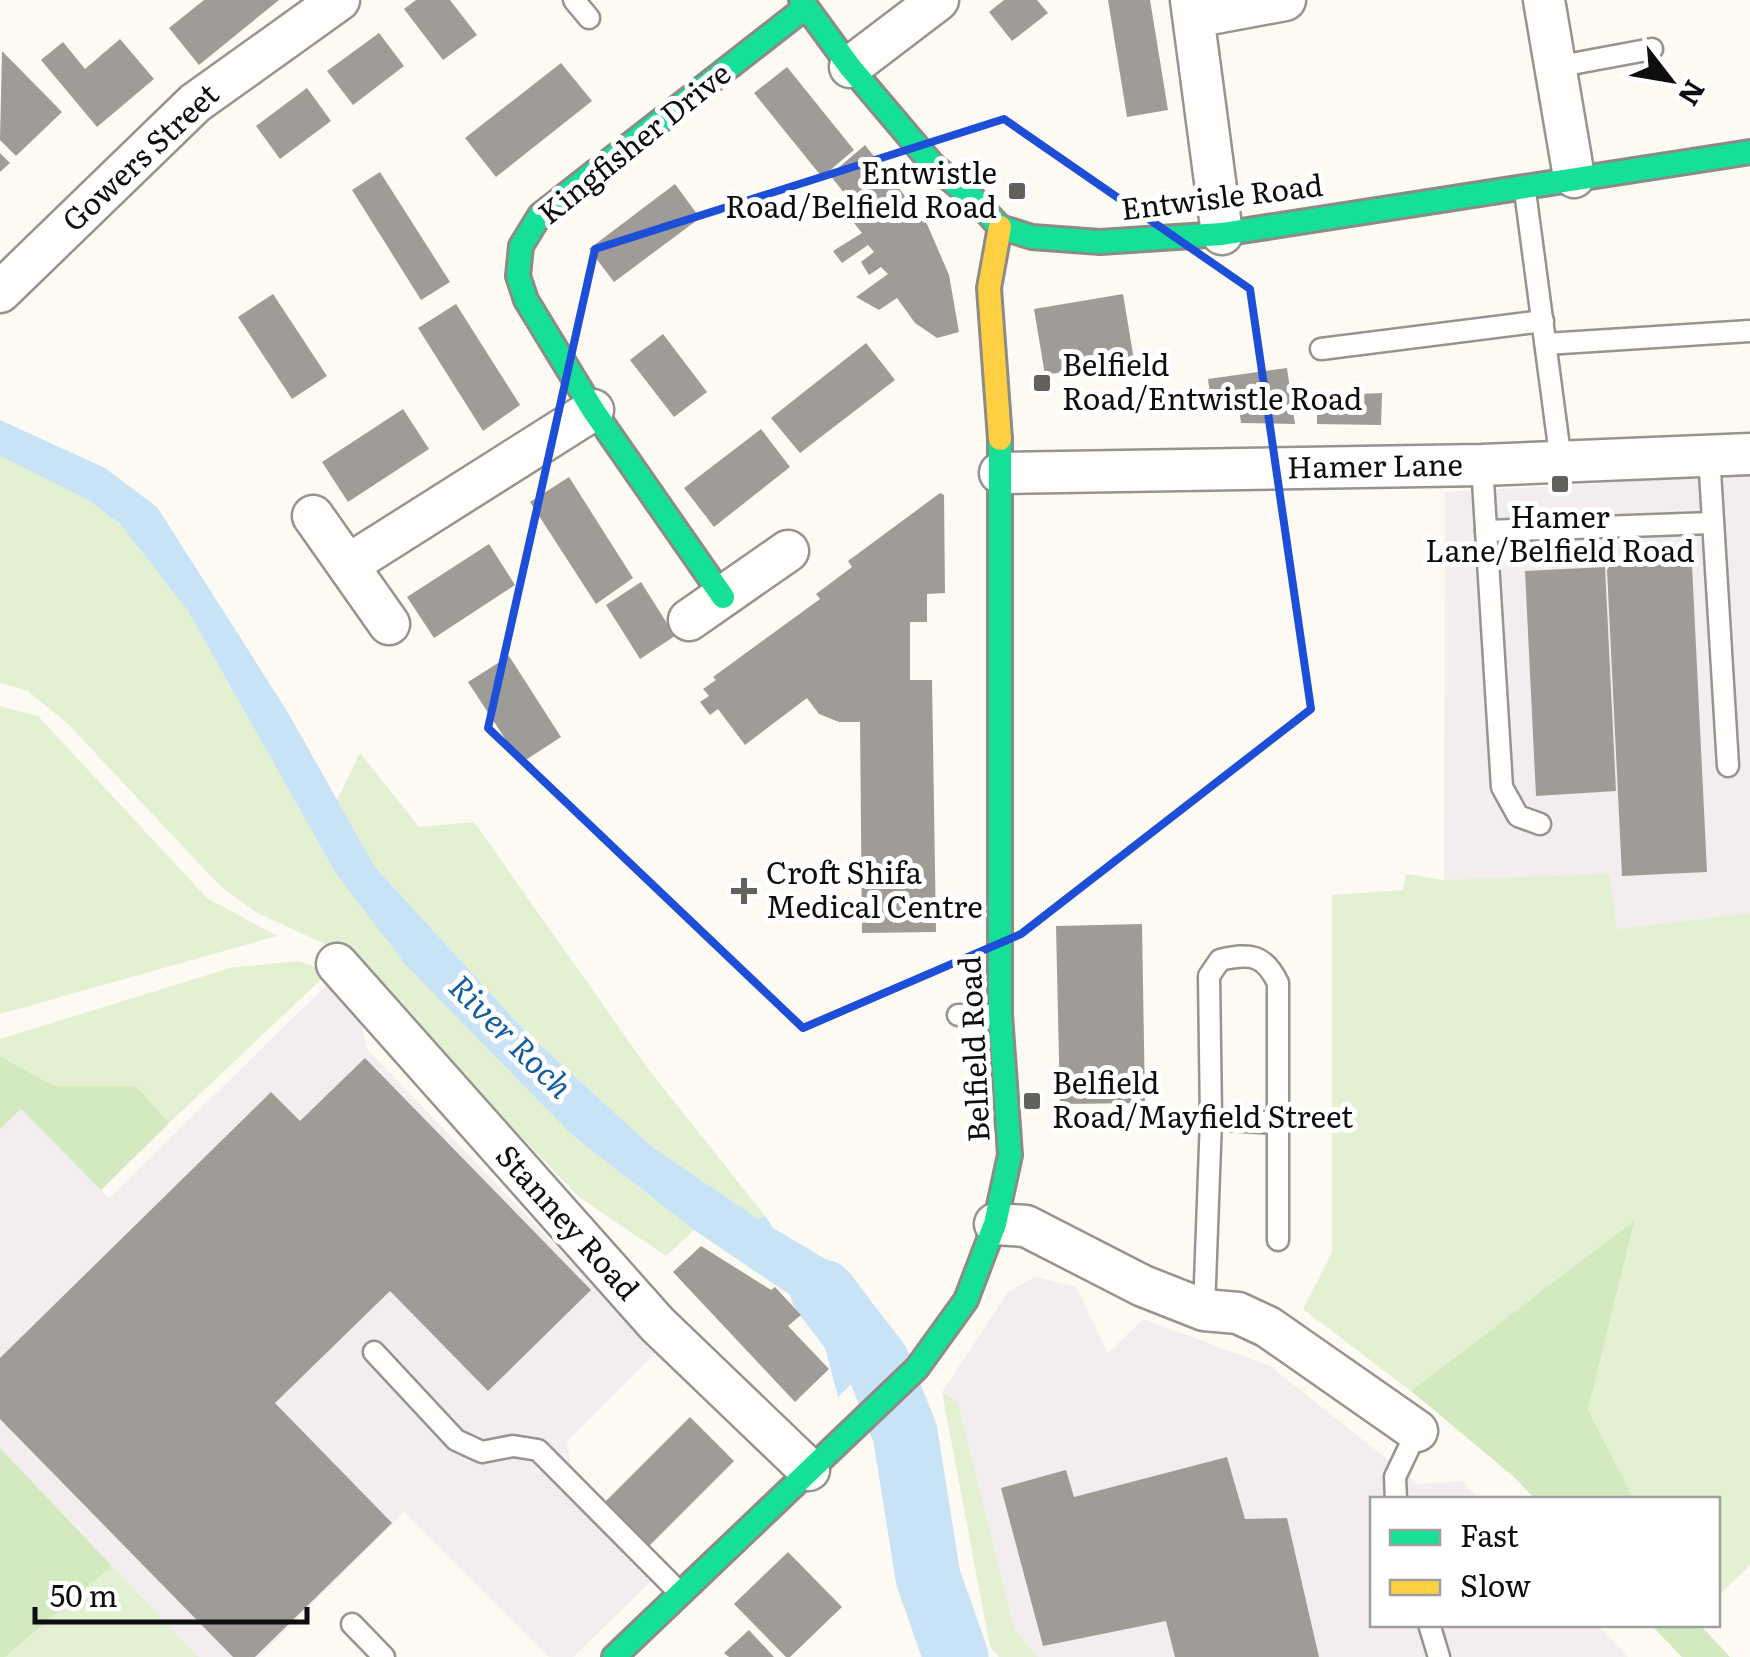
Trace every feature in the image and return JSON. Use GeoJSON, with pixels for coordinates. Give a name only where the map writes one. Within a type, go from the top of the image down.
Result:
{"type":"FeatureCollection","features":[{"type":"Feature","properties":{"kind":"street","name":"Gowers Street"},"geometry":{"type":"LineString","coordinates":[[0,292],[194,103],[339,0]]}},
{"type":"Feature","properties":{"kind":"street"},"geometry":{"type":"LineString","coordinates":[[850,67],[938,0]]}},
{"type":"Feature","properties":{"kind":"street"},"geometry":{"type":"LineString","coordinates":[[1222,234],[1192,8],[1285,0]]}},
{"type":"Feature","properties":{"kind":"street"},"geometry":{"type":"LineString","coordinates":[[1544,0],[1574,177]]}},
{"type":"Feature","properties":{"kind":"street"},"geometry":{"type":"LineString","coordinates":[[803,4],[850,67],[934,165],[1000,227]]}},
{"type":"Feature","properties":{"kind":"street","name":"Kingfisher Drive"},"geometry":{"type":"LineString","coordinates":[[723,597],[593,410],[526,300],[518,276],[521,246],[540,215],[803,4]]}},
{"type":"Feature","properties":{"kind":"street","name":"Entwisle Road"},"geometry":{"type":"LineString","coordinates":[[1000,227],[1032,237],[1100,242],[1222,234],[1750,152]]}},
{"type":"Feature","properties":{"kind":"street","name":"Belfield Road"},"geometry":{"type":"LineString","coordinates":[[614,1657],[917,1368],[966,1300],[995,1224],[1010,1155],[1000,1015],[1000,418],[989,288],[1000,227]]}},
{"type":"Feature","properties":{"kind":"street"},"geometry":{"type":"LineString","coordinates":[[348,566],[593,410]]}},
{"type":"Feature","properties":{"kind":"street","name":"Hamer Lane"},"geometry":{"type":"LineString","coordinates":[[1000,474],[1482,465],[1750,454]]}},
{"type":"Feature","properties":{"kind":"street"},"geometry":{"type":"LineString","coordinates":[[313,516],[389,624]]}},
{"type":"Feature","properties":{"kind":"street"},"geometry":{"type":"LineString","coordinates":[[689,620],[788,551]]}},
{"type":"Feature","properties":{"kind":"street","name":"Stanney Road"},"geometry":{"type":"LineString","coordinates":[[337,964],[657,1324],[809,1470]]}},
{"type":"Feature","properties":{"kind":"street"},"geometry":{"type":"LineString","coordinates":[[995,1224],[1026,1226],[1143,1286],[1204,1310],[1238,1312],[1268,1326],[1417,1430]]}},
{"type":"Feature","properties":{"kind":"lane"},"geometry":{"type":"LineString","coordinates":[[574,0],[588,18]]}},
{"type":"Feature","properties":{"kind":"lane"},"geometry":{"type":"LineString","coordinates":[[1555,67],[1652,49]]}},
{"type":"Feature","properties":{"kind":"lane"},"geometry":{"type":"LineString","coordinates":[[1525,185],[1561,462]]}},
{"type":"Feature","properties":{"kind":"lane"},"geometry":{"type":"LineString","coordinates":[[1321,349],[1543,321]]}},
{"type":"Feature","properties":{"kind":"lane"},"geometry":{"type":"LineString","coordinates":[[1546,344],[1750,330]]}},
{"type":"Feature","properties":{"kind":"lane"},"geometry":{"type":"LineString","coordinates":[[1709,455],[1728,766]]}},
{"type":"Feature","properties":{"kind":"lane"},"geometry":{"type":"LineString","coordinates":[[1482,465],[1502,787],[1518,816],[1540,824]]}},
{"type":"Feature","properties":{"kind":"lane"},"geometry":{"type":"LineString","coordinates":[[1486,532],[1712,522]]}},
{"type":"Feature","properties":{"kind":"lane"},"geometry":{"type":"LineString","coordinates":[[1204,1310],[1211,1119],[1209,976],[1220,960],[1236,956],[1258,957],[1270,965],[1278,983],[1278,1240]]}},
{"type":"Feature","properties":{"kind":"lane"},"geometry":{"type":"LineString","coordinates":[[958,1015],[1000,1015]]}},
{"type":"Feature","properties":{"kind":"lane"},"geometry":{"type":"LineString","coordinates":[[1211,1119],[1278,1123]]}},
{"type":"Feature","properties":{"kind":"lane"},"geometry":{"type":"LineString","coordinates":[[374,1352],[456,1440],[482,1452],[513,1446],[538,1450],[680,1593]]}},
{"type":"Feature","properties":{"kind":"lane"},"geometry":{"type":"LineString","coordinates":[[1396,1497],[1394,1476],[1417,1430]]}},
{"type":"Feature","properties":{"kind":"lane"},"geometry":{"type":"LineString","coordinates":[[352,1624],[384,1657]]}},
{"type":"Feature","properties":{"kind":"lane"},"geometry":{"type":"LineString","coordinates":[[1431,1627],[1440,1657]]}},
{"type":"Feature","properties":{"kind":"highlighted area"},"geometry":{"type":"Polygon","coordinates":[[[1004,119],[1250,289],[1311,709],[1021,934],[803,1028],[488,728],[595,249],[1004,119]]]}},
{"type":"Feature","properties":{"kind":"shaded area"},"geometry":{"type":"Polygon","coordinates":[[[1750,475],[1750,913],[1617,929],[1444,880],[1445,492],[1750,475]]]}},
{"type":"Feature","properties":{"kind":"shaded area"},"geometry":{"type":"Polygon","coordinates":[[[349,963],[367,1049],[657,1352],[567,1442],[572,1478],[645,1560],[670,1563],[573,1657],[549,1657],[404,1512],[259,1657],[199,1657],[0,1448],[0,1129],[21,1109],[109,1198],[349,963]]]}},
{"type":"Feature","properties":{"kind":"shaded area"},"geometry":{"type":"Polygon","coordinates":[[[1035,1277],[1076,1287],[1108,1353],[1143,1319],[1270,1366],[1418,1484],[1462,1481],[1478,1497],[1370,1497],[1370,1627],[1599,1627],[1628,1657],[1038,1657],[1014,1629],[958,1402],[942,1392],[1008,1292],[1035,1277]]]}},
{"type":"Feature","properties":{"kind":"green space"},"geometry":{"type":"Polygon","coordinates":[[[0,456],[88,500],[120,524],[188,611],[335,872],[572,1135],[694,1230],[666,1256],[579,1197],[347,954],[257,913],[220,886],[68,724],[28,691],[0,683],[0,456]]]}},
{"type":"Feature","properties":{"kind":"green space"},"geometry":{"type":"Polygon","coordinates":[[[0,706],[38,716],[207,898],[277,936],[0,1014],[0,706]]]}},
{"type":"Feature","properties":{"kind":"green space"},"geometry":{"type":"Polygon","coordinates":[[[360,753],[419,827],[474,822],[649,1070],[765,1216],[758,1219],[650,1145],[524,1030],[375,867],[337,800],[360,753]]]}},
{"type":"Feature","properties":{"kind":"green space"},"geometry":{"type":"Polygon","coordinates":[[[1406,874],[1444,880],[1610,874],[1617,929],[1750,913],[1750,1565],[1720,1594],[1720,1497],[1633,1497],[1588,1410],[1635,1221],[1411,1391],[1303,1309],[1332,1253],[1332,895],[1403,890],[1406,874]]]}},
{"type":"Feature","properties":{"kind":"green space"},"geometry":{"type":"Polygon","coordinates":[[[298,961],[329,972],[169,1123],[136,1086],[54,1086],[0,1056],[0,1039],[230,968],[298,961]]]}},
{"type":"Feature","properties":{"kind":"green space"},"geometry":{"type":"Polygon","coordinates":[[[0,1056],[54,1086],[136,1086],[169,1123],[101,1190],[21,1109],[0,1129],[0,1056]]]}},
{"type":"Feature","properties":{"kind":"green space"},"geometry":{"type":"Polygon","coordinates":[[[1635,1220],[1588,1410],[1633,1497],[1533,1497],[1411,1391],[1635,1220]]]}},
{"type":"Feature","properties":{"kind":"green space"},"geometry":{"type":"Polygon","coordinates":[[[942,1392],[958,1402],[1014,1629],[1038,1657],[999,1657],[990,1647],[942,1392]]]}},
{"type":"Feature","properties":{"kind":"green space"},"geometry":{"type":"Polygon","coordinates":[[[0,1448],[112,1566],[5,1657],[0,1657],[0,1448]]]}},
{"type":"Feature","properties":{"kind":"green space"},"geometry":{"type":"Polygon","coordinates":[[[112,1566],[199,1657],[5,1657],[112,1566]]]}},
{"type":"Feature","properties":{"kind":"green space"},"geometry":{"type":"Polygon","coordinates":[[[1653,1627],[1702,1627],[1730,1657],[1682,1657],[1653,1627]]]}},
{"type":"Feature","properties":{"kind":"water"},"geometry":{"type":"Polygon","coordinates":[[[0,420],[105,468],[157,507],[287,711],[375,867],[524,1030],[650,1145],[758,1219],[765,1216],[773,1228],[851,1274],[897,1340],[838,1397],[825,1347],[805,1305],[694,1230],[572,1135],[406,965],[335,872],[188,611],[120,524],[88,500],[0,456],[0,420]]]}},
{"type":"Feature","properties":{"kind":"building"},"geometry":{"type":"Polygon","coordinates":[[[204,0],[279,0],[199,65],[169,28],[204,0]]]}},
{"type":"Feature","properties":{"kind":"building"},"geometry":{"type":"Polygon","coordinates":[[[416,0],[450,0],[477,35],[443,60],[404,9],[416,0]]]}},
{"type":"Feature","properties":{"kind":"building"},"geometry":{"type":"Polygon","coordinates":[[[1004,0],[1037,0],[1048,13],[1012,41],[989,12],[1004,0]]]}},
{"type":"Feature","properties":{"kind":"building"},"geometry":{"type":"Polygon","coordinates":[[[1108,0],[1150,0],[1168,110],[1127,117],[1108,0]]]}},
{"type":"Feature","properties":{"kind":"building"},"geometry":{"type":"Polygon","coordinates":[[[379,33],[404,66],[353,105],[327,71],[379,33]]]}},
{"type":"Feature","properties":{"kind":"building"},"geometry":{"type":"Polygon","coordinates":[[[120,39],[154,79],[97,127],[41,60],[63,42],[85,69],[120,39]]]}},
{"type":"Feature","properties":{"kind":"building"},"geometry":{"type":"Polygon","coordinates":[[[2,51],[62,112],[16,156],[0,140],[2,51]]]}},
{"type":"Feature","properties":{"kind":"building"},"geometry":{"type":"Polygon","coordinates":[[[561,63],[592,101],[496,177],[465,138],[561,63]]]}},
{"type":"Feature","properties":{"kind":"building"},"geometry":{"type":"Polygon","coordinates":[[[787,67],[854,150],[822,177],[754,93],[787,67]]]}},
{"type":"Feature","properties":{"kind":"building"},"geometry":{"type":"Polygon","coordinates":[[[307,88],[331,121],[280,159],[256,126],[307,88]]]}},
{"type":"Feature","properties":{"kind":"building"},"geometry":{"type":"Polygon","coordinates":[[[865,145],[927,224],[949,275],[959,332],[937,338],[915,323],[897,298],[879,310],[856,297],[888,274],[881,267],[869,275],[861,262],[874,252],[868,245],[842,263],[833,251],[862,233],[854,223],[862,216],[830,175],[865,145]]]}},
{"type":"Feature","properties":{"kind":"building"},"geometry":{"type":"Polygon","coordinates":[[[0,153],[10,163],[0,172],[0,153]]]}},
{"type":"Feature","properties":{"kind":"building"},"geometry":{"type":"Polygon","coordinates":[[[380,172],[450,282],[421,300],[352,190],[380,172]]]}},
{"type":"Feature","properties":{"kind":"building"},"geometry":{"type":"Polygon","coordinates":[[[675,184],[700,218],[614,282],[589,249],[675,184]]]}},
{"type":"Feature","properties":{"kind":"building"},"geometry":{"type":"Polygon","coordinates":[[[273,294],[327,376],[292,399],[238,317],[273,294]]]}},
{"type":"Feature","properties":{"kind":"building"},"geometry":{"type":"Polygon","coordinates":[[[1123,294],[1134,360],[1045,375],[1034,309],[1123,294]]]}},
{"type":"Feature","properties":{"kind":"building"},"geometry":{"type":"Polygon","coordinates":[[[456,304],[520,405],[483,431],[418,328],[456,304]]]}},
{"type":"Feature","properties":{"kind":"building"},"geometry":{"type":"Polygon","coordinates":[[[663,334],[707,392],[674,417],[630,360],[663,334]]]}},
{"type":"Feature","properties":{"kind":"building"},"geometry":{"type":"Polygon","coordinates":[[[866,343],[895,380],[800,453],[771,418],[866,343]]]}},
{"type":"Feature","properties":{"kind":"building"},"geometry":{"type":"Polygon","coordinates":[[[1287,368],[1295,424],[1241,423],[1239,408],[1212,411],[1208,379],[1287,368]]]}},
{"type":"Feature","properties":{"kind":"building"},"geometry":{"type":"Polygon","coordinates":[[[1382,393],[1381,425],[1317,424],[1317,396],[1382,393]]]}},
{"type":"Feature","properties":{"kind":"building"},"geometry":{"type":"Polygon","coordinates":[[[403,409],[429,449],[348,502],[322,462],[403,409]]]}},
{"type":"Feature","properties":{"kind":"building"},"geometry":{"type":"Polygon","coordinates":[[[761,429],[790,467],[714,527],[684,488],[761,429]]]}},
{"type":"Feature","properties":{"kind":"building"},"geometry":{"type":"Polygon","coordinates":[[[569,477],[633,578],[596,604],[530,502],[569,477]]]}},
{"type":"Feature","properties":{"kind":"building"},"geometry":{"type":"Polygon","coordinates":[[[940,493],[944,495],[945,593],[927,594],[927,622],[910,622],[910,680],[932,680],[936,932],[862,933],[860,722],[839,722],[819,714],[807,698],[745,745],[718,709],[710,715],[700,702],[709,696],[703,689],[716,680],[713,677],[820,599],[816,594],[852,567],[848,561],[940,493]]]}},
{"type":"Feature","properties":{"kind":"building"},"geometry":{"type":"Polygon","coordinates":[[[489,544],[515,585],[434,638],[407,597],[489,544]]]}},
{"type":"Feature","properties":{"kind":"building"},"geometry":{"type":"Polygon","coordinates":[[[1688,560],[1692,565],[1707,872],[1622,876],[1607,570],[1611,564],[1688,560]]]}},
{"type":"Feature","properties":{"kind":"building"},"geometry":{"type":"Polygon","coordinates":[[[1605,567],[1616,791],[1536,796],[1525,571],[1605,567]]]}},
{"type":"Feature","properties":{"kind":"building"},"geometry":{"type":"Polygon","coordinates":[[[641,582],[675,636],[640,659],[606,605],[641,582]]]}},
{"type":"Feature","properties":{"kind":"building"},"geometry":{"type":"Polygon","coordinates":[[[509,656],[561,737],[521,763],[468,682],[509,656]]]}},
{"type":"Feature","properties":{"kind":"building"},"geometry":{"type":"Polygon","coordinates":[[[1142,924],[1145,1103],[1060,1104],[1056,926],[1142,924]]]}},
{"type":"Feature","properties":{"kind":"building"},"geometry":{"type":"Polygon","coordinates":[[[365,1058],[591,1290],[488,1391],[390,1291],[275,1403],[392,1523],[255,1657],[233,1657],[0,1419],[0,1358],[271,1092],[300,1121],[365,1058]]]}},
{"type":"Feature","properties":{"kind":"building"},"geometry":{"type":"Polygon","coordinates":[[[701,1246],[771,1290],[775,1287],[801,1315],[788,1326],[829,1369],[795,1402],[673,1272],[701,1246]]]}},
{"type":"Feature","properties":{"kind":"building"},"geometry":{"type":"Polygon","coordinates":[[[690,1417],[734,1461],[648,1547],[604,1503],[690,1417]]]}},
{"type":"Feature","properties":{"kind":"building"},"geometry":{"type":"Polygon","coordinates":[[[1227,1457],[1245,1519],[1287,1518],[1319,1657],[1175,1657],[1166,1621],[1043,1646],[1001,1488],[1066,1470],[1074,1497],[1227,1457]]]}},
{"type":"Feature","properties":{"kind":"building"},"geometry":{"type":"Polygon","coordinates":[[[788,1552],[842,1607],[786,1657],[734,1604],[788,1552]]]}},
{"type":"Feature","properties":{"kind":"building"},"geometry":{"type":"Polygon","coordinates":[[[749,1630],[774,1657],[729,1657],[724,1653],[749,1630]]]}},
{"type":"Feature","properties":{"kind":"waterway","name":"River Roch"},"geometry":{"type":"LineString","coordinates":[[823,1292],[877,1362],[905,1433],[928,1577],[956,1657]]}},
{"type":"Feature","properties":{"kind":"traffic: fast"},"geometry":{"type":"LineString","coordinates":[[801,0],[850,67],[933,165],[1000,227],[1032,237],[1100,242],[1222,234],[1750,152]]}},
{"type":"Feature","properties":{"kind":"traffic: fast"},"geometry":{"type":"LineString","coordinates":[[723,597],[593,410],[526,300],[518,276],[521,246],[540,215],[806,7]]}},
{"type":"Feature","properties":{"kind":"traffic: fast"},"geometry":{"type":"LineString","coordinates":[[614,1657],[917,1368],[966,1300],[995,1224],[1010,1155],[1000,1015],[1000,439]]}},
{"type":"Feature","properties":{"kind":"traffic: slow"},"geometry":{"type":"LineString","coordinates":[[1000,227],[989,288],[1000,439]]}},
{"type":"Feature","properties":{"kind":"place","name":"Entwistle Road/Belfield Road"},"geometry":{"type":"Point","coordinates":[1017,191]}},
{"type":"Feature","properties":{"kind":"place","name":"Belfield Road/Entwistle Road"},"geometry":{"type":"Point","coordinates":[1042,383]}},
{"type":"Feature","properties":{"kind":"place","name":"Hamer Lane/Belfield Road"},"geometry":{"type":"Point","coordinates":[1560,484]}},
{"type":"Feature","properties":{"kind":"place","name":"Croft Shifa Medical Centre"},"geometry":{"type":"Point","coordinates":[744,891]}},
{"type":"Feature","properties":{"kind":"place","name":"Belfield Road/Mayfield Street"},"geometry":{"type":"Point","coordinates":[1032,1101]}}]}
